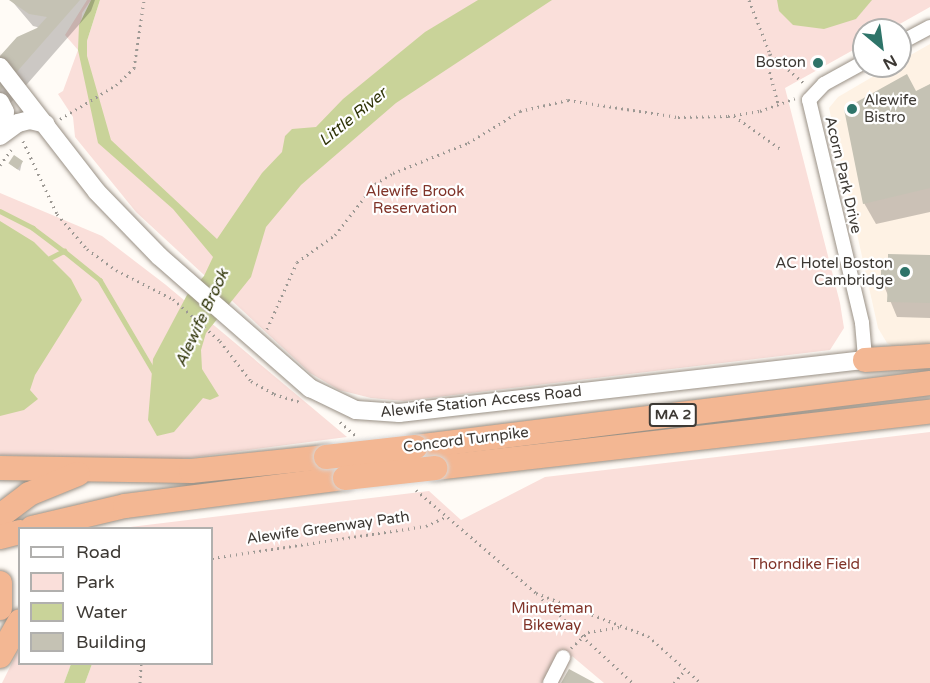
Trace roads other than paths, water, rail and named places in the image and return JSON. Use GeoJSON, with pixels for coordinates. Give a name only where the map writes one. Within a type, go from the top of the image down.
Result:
{"type":"FeatureCollection","features":[{"type":"Feature","properties":{"kind":"highway"},"geometry":{"type":"LineString","coordinates":[[865,360],[930,356]]}},
{"type":"Feature","properties":{"kind":"highway","name":"Concord Turnpike"},"geometry":{"type":"LineString","coordinates":[[0,468],[190,471],[415,447],[930,383]]}},
{"type":"Feature","properties":{"kind":"highway","name":"Concord Turnpike"},"geometry":{"type":"LineString","coordinates":[[36,527],[107,510],[345,478],[930,412]]}},
{"type":"Feature","properties":{"kind":"highway"},"geometry":{"type":"LineString","coordinates":[[0,516],[29,494],[88,470]]}},
{"type":"Feature","properties":{"kind":"highway"},"geometry":{"type":"LineString","coordinates":[[88,527],[107,510]]}},
{"type":"Feature","properties":{"kind":"highway"},"geometry":{"type":"LineString","coordinates":[[0,537],[18,532]]}},
{"type":"Feature","properties":{"kind":"highway"},"geometry":{"type":"LineString","coordinates":[[0,583],[0,608]]}},
{"type":"Feature","properties":{"kind":"highway"},"geometry":{"type":"LineString","coordinates":[[0,656],[18,624]]}},
{"type":"Feature","properties":{"kind":"main road","name":"Alewife Station Access Road"},"geometry":{"type":"LineString","coordinates":[[0,66],[46,118],[97,192],[187,281],[259,346],[334,402],[377,414],[865,360]]}},
{"type":"Feature","properties":{"kind":"main road"},"geometry":{"type":"LineString","coordinates":[[1,121],[18,123],[46,118]]}},
{"type":"Feature","properties":{"kind":"street"},"geometry":{"type":"LineString","coordinates":[[912,37],[930,27]]}},
{"type":"Feature","properties":{"kind":"street","name":"Acorn Park Drive"},"geometry":{"type":"LineString","coordinates":[[852,69],[813,91],[810,110],[862,323],[865,360]]}},
{"type":"Feature","properties":{"kind":"street"},"geometry":{"type":"LineString","coordinates":[[550,683],[563,657]]}},
{"type":"Feature","properties":{"kind":"water"},"geometry":{"type":"Polygon","coordinates":[[[91,0],[100,0],[87,41],[87,56],[111,140],[217,239],[262,173],[282,152],[285,136],[292,129],[316,127],[343,99],[425,32],[478,0],[552,0],[396,103],[301,185],[266,227],[251,277],[206,333],[201,350],[202,369],[219,396],[210,400],[203,398],[174,432],[157,436],[148,420],[153,359],[187,295],[204,276],[213,257],[173,209],[98,143],[78,50],[79,25],[91,0]]]}},
{"type":"Feature","properties":{"kind":"water"},"geometry":{"type":"Polygon","coordinates":[[[777,0],[872,0],[857,18],[824,29],[793,25],[779,11],[777,0]]]}},
{"type":"Feature","properties":{"kind":"water"},"geometry":{"type":"Polygon","coordinates":[[[0,221],[34,242],[71,279],[82,300],[35,375],[30,390],[38,399],[24,410],[0,416],[0,221]]]}},
{"type":"Feature","properties":{"kind":"water"},"geometry":{"type":"Polygon","coordinates":[[[71,665],[92,665],[85,683],[64,683],[71,665]]]}},
{"type":"Feature","properties":{"kind":"waterway"},"geometry":{"type":"LineString","coordinates":[[0,211],[33,228],[64,251]]}},
{"type":"Feature","properties":{"kind":"waterway"},"geometry":{"type":"LineString","coordinates":[[50,258],[64,251],[100,280],[154,372]]}},
{"type":"Feature","properties":{"kind":"place","name":"Boston"},"geometry":{"type":"Point","coordinates":[818,63]}},
{"type":"Feature","properties":{"kind":"place","name":"Alewife Bistro"},"geometry":{"type":"Point","coordinates":[852,109]}},
{"type":"Feature","properties":{"kind":"place","name":"AC Hotel Boston Cambridge"},"geometry":{"type":"Point","coordinates":[905,272]}},
{"type":"Feature","properties":{"kind":"water label","name":"Little River"},"geometry":{"type":"Point","coordinates":[353,117]}},
{"type":"Feature","properties":{"kind":"water label","name":"Alewife Brook"},"geometry":{"type":"Point","coordinates":[202,318]}},
{"type":"Feature","properties":{"kind":"park label","name":"Alewife Brook Reservation"},"geometry":{"type":"Point","coordinates":[415,200]}},
{"type":"Feature","properties":{"kind":"park label","name":"Thorndike Field"},"geometry":{"type":"Point","coordinates":[805,565]}},
{"type":"Feature","properties":{"kind":"park label","name":"Minuteman Bikeway"},"geometry":{"type":"Point","coordinates":[552,616]}}]}
